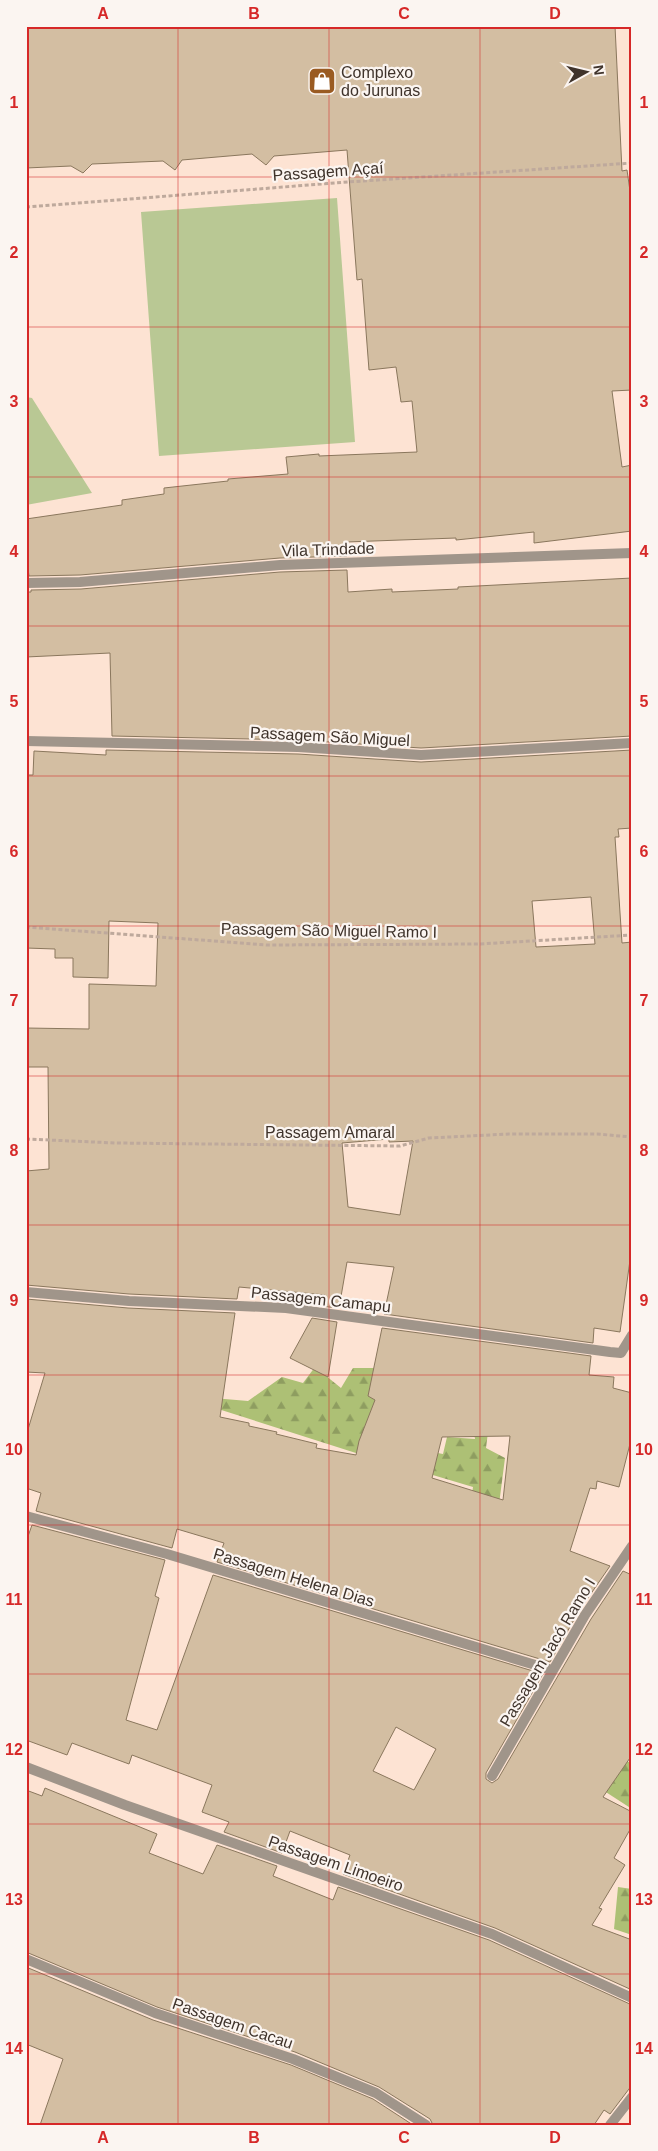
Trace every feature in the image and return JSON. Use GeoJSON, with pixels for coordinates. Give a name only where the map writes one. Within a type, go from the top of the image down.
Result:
{"type":"FeatureCollection","features":[{"type":"Feature","properties":{"kind":"street","name":"Vila Trindade"},"geometry":{"type":"LineString","coordinates":[[26,583],[80,582],[280,565],[632,553]]}},
{"type":"Feature","properties":{"kind":"street","name":"Passagem São Miguel"},"geometry":{"type":"LineString","coordinates":[[26,741],[298,748],[422,755],[632,743]]}},
{"type":"Feature","properties":{"kind":"street","name":"Passagem Camapu"},"geometry":{"type":"LineString","coordinates":[[26,1292],[129,1300],[286,1308],[621,1353],[632,1335]]}},
{"type":"Feature","properties":{"kind":"street","name":"Passagem Helena Dias"},"geometry":{"type":"LineString","coordinates":[[26,1516],[167,1554],[552,1670]]}},
{"type":"Feature","properties":{"kind":"street","name":"Passagem Jacó Ramo I"},"geometry":{"type":"LineString","coordinates":[[492,1776],[552,1670],[607,1580],[632,1546]]}},
{"type":"Feature","properties":{"kind":"street","name":"Passagem Limoeiro"},"geometry":{"type":"LineString","coordinates":[[26,1767],[125,1805],[492,1934],[632,1998]]}},
{"type":"Feature","properties":{"kind":"street","name":"Passagem Cacau"},"geometry":{"type":"LineString","coordinates":[[26,1959],[155,2013],[293,2059],[376,2093],[426,2125]]}},
{"type":"Feature","properties":{"kind":"street"},"geometry":{"type":"LineString","coordinates":[[610,2125],[632,2097]]}},
{"type":"Feature","properties":{"kind":"path","name":"Passagem Açaí"},"geometry":{"type":"LineString","coordinates":[[26,207],[348,182],[632,164]]}},
{"type":"Feature","properties":{"kind":"path","name":"Passagem São Miguel Ramo I"},"geometry":{"type":"LineString","coordinates":[[26,927],[267,945],[480,944],[632,935]]}},
{"type":"Feature","properties":{"kind":"path","name":"Passagem Amaral"},"geometry":{"type":"LineString","coordinates":[[26,1139],[116,1143],[400,1146],[429,1138],[509,1134],[597,1134],[632,1137]]}},
{"type":"Feature","properties":{"kind":"green space"},"geometry":{"type":"Polygon","coordinates":[[[337,198],[355,442],[159,456],[141,212],[337,198]]]}},
{"type":"Feature","properties":{"kind":"green space"},"geometry":{"type":"Polygon","coordinates":[[[26,397],[32,398],[92,493],[26,505],[26,397]]]}},
{"type":"Feature","properties":{"kind":"green space"},"geometry":{"type":"Polygon","coordinates":[[[315,1367],[341,1388],[353,1368],[387,1368],[359,1454],[215,1408],[213,1398],[248,1401],[282,1377],[303,1383],[315,1367]]]}},
{"type":"Feature","properties":{"kind":"green space"},"geometry":{"type":"Polygon","coordinates":[[[471,1415],[489,1424],[486,1448],[505,1458],[497,1520],[469,1513],[473,1487],[416,1470],[422,1450],[443,1454],[447,1437],[475,1439],[471,1415]]]}},
{"type":"Feature","properties":{"kind":"green space"},"geometry":{"type":"Polygon","coordinates":[[[598,1743],[632,1764],[632,1809],[578,1774],[598,1743]]]}},
{"type":"Feature","properties":{"kind":"green space"},"geometry":{"type":"Polygon","coordinates":[[[618,1887],[632,1889],[632,1935],[614,1929],[618,1887]]]}},
{"type":"Feature","properties":{"kind":"building"},"geometry":{"type":"Polygon","coordinates":[[[26,26],[615,26],[622,171],[627,170],[632,205],[632,390],[612,391],[622,467],[632,465],[632,531],[534,543],[534,532],[456,540],[456,538],[346,542],[347,556],[280,558],[80,575],[29,576],[26,554],[26,519],[122,505],[122,500],[164,494],[164,488],[228,481],[228,479],[288,474],[286,457],[319,454],[319,456],[417,452],[412,401],[401,402],[396,367],[369,370],[362,279],[357,280],[347,150],[274,156],[266,165],[252,154],[182,160],[175,170],[163,161],[92,164],[83,173],[71,166],[26,168],[26,26]]]}},
{"type":"Feature","properties":{"kind":"building"},"geometry":{"type":"Polygon","coordinates":[[[347,570],[348,592],[392,589],[392,592],[458,589],[458,587],[632,578],[632,736],[421,748],[298,740],[112,736],[110,653],[26,657],[26,592],[31,592],[31,590],[81,589],[280,572],[347,570]]]}},
{"type":"Feature","properties":{"kind":"building"},"geometry":{"type":"Polygon","coordinates":[[[106,750],[298,754],[421,762],[632,750],[632,828],[618,829],[619,837],[615,837],[622,943],[632,942],[632,1246],[620,1332],[594,1328],[593,1343],[384,1314],[394,1267],[347,1262],[339,1308],[319,1306],[325,1295],[239,1287],[237,1299],[129,1294],[26,1285],[26,1171],[49,1169],[48,1067],[26,1067],[26,1028],[89,1029],[89,984],[156,986],[158,923],[109,921],[108,978],[73,977],[73,958],[55,958],[55,949],[26,948],[26,775],[33,775],[34,751],[106,755],[106,750]],[[591,897],[532,901],[536,947],[595,944],[591,897]],[[389,1139],[342,1143],[348,1207],[400,1215],[413,1141],[389,1142],[389,1139]]]}},
{"type":"Feature","properties":{"kind":"building"},"geometry":{"type":"Polygon","coordinates":[[[26,1299],[128,1308],[235,1313],[220,1417],[249,1423],[249,1426],[317,1444],[316,1448],[356,1455],[359,1441],[375,1400],[368,1396],[382,1328],[591,1356],[589,1375],[614,1377],[613,1388],[632,1393],[632,1436],[619,1487],[597,1481],[596,1489],[590,1488],[570,1551],[610,1566],[579,1611],[550,1662],[217,1562],[224,1543],[177,1529],[172,1548],[36,1511],[41,1493],[26,1488],[26,1436],[45,1373],[26,1372],[26,1299]],[[510,1436],[442,1437],[432,1478],[503,1500],[510,1436]]]}},
{"type":"Feature","properties":{"kind":"building"},"geometry":{"type":"Polygon","coordinates":[[[312,1318],[337,1322],[328,1377],[290,1358],[312,1318]]]}},
{"type":"Feature","properties":{"kind":"building"},"geometry":{"type":"Polygon","coordinates":[[[32,1525],[165,1560],[155,1596],[159,1598],[126,1720],[157,1730],[213,1575],[543,1674],[486,1773],[486,1779],[492,1783],[498,1779],[591,1619],[623,1571],[632,1575],[632,1755],[603,1797],[632,1812],[632,1826],[614,1858],[625,1865],[599,1908],[602,1909],[592,1925],[632,1940],[632,1990],[495,1928],[343,1874],[350,1855],[290,1831],[282,1853],[224,1832],[229,1822],[202,1812],[212,1785],[132,1755],[129,1764],[72,1743],[67,1755],[26,1740],[26,1542],[32,1525]],[[396,1727],[373,1771],[414,1790],[436,1749],[396,1727]]]}},
{"type":"Feature","properties":{"kind":"building"},"geometry":{"type":"Polygon","coordinates":[[[45,1788],[157,1834],[149,1853],[203,1874],[217,1845],[277,1866],[273,1876],[333,1900],[338,1887],[489,1940],[632,2005],[632,2085],[610,2114],[604,2110],[594,2125],[433,2125],[430,2119],[379,2087],[295,2052],[157,2007],[26,1952],[26,1790],[42,1796],[45,1788]]]}},
{"type":"Feature","properties":{"kind":"building"},"geometry":{"type":"Polygon","coordinates":[[[26,1967],[153,2020],[291,2065],[373,2099],[413,2125],[40,2125],[63,2059],[26,2044],[26,1967]]]}},
{"type":"Feature","properties":{"kind":"place","name":"Complexo do Jurunas"},"geometry":{"type":"Point","coordinates":[322,81]}}]}
